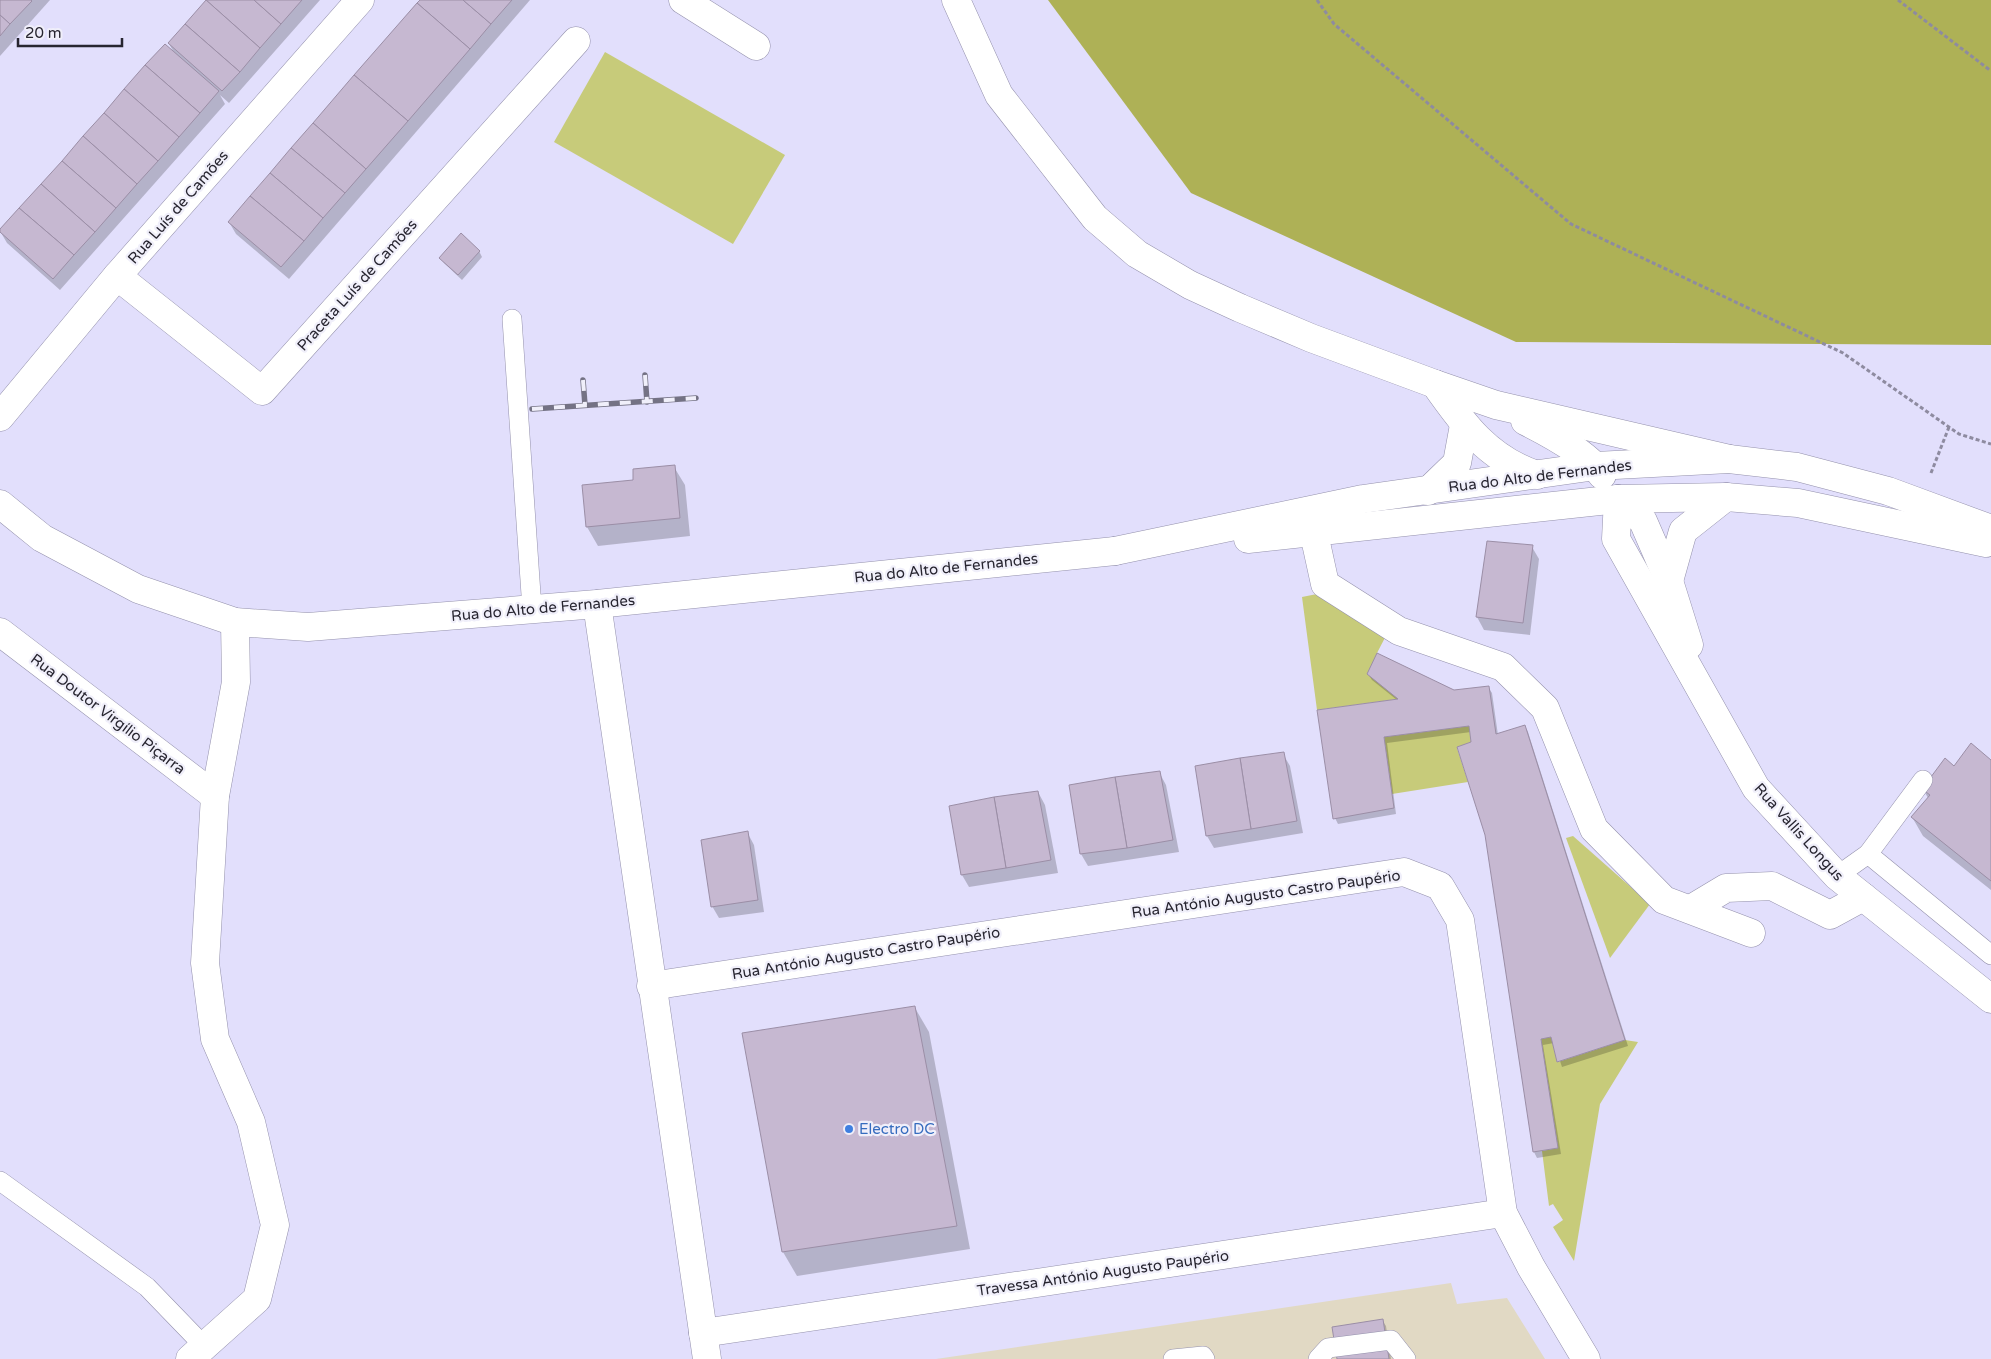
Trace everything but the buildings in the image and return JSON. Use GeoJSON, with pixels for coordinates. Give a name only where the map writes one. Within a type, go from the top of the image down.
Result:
{"type":"FeatureCollection","features":[{"type":"Feature","properties":{"kind":"street","name":"Rua Luís de Camões"},"geometry":{"type":"LineString","coordinates":[[0,417],[117,276],[360,0]]}},
{"type":"Feature","properties":{"kind":"street"},"geometry":{"type":"LineString","coordinates":[[684,0],[756,46]]}},
{"type":"Feature","properties":{"kind":"street"},"geometry":{"type":"LineString","coordinates":[[956,0],[999,95],[1095,218],[1137,254],[1190,285],[1240,308],[1311,338],[1435,384],[1496,405],[1729,459]]}},
{"type":"Feature","properties":{"kind":"street","name":"Praceta Luís de Camões"},"geometry":{"type":"LineString","coordinates":[[117,276],[262,391],[576,41]]}},
{"type":"Feature","properties":{"kind":"street"},"geometry":{"type":"LineString","coordinates":[[1435,384],[1464,425],[1497,456],[1534,474],[1618,499]]}},
{"type":"Feature","properties":{"kind":"street"},"geometry":{"type":"LineString","coordinates":[[1496,405],[1556,438],[1596,466],[1618,499],[1643,521],[1669,581],[1705,697]]}},
{"type":"Feature","properties":{"kind":"street"},"geometry":{"type":"LineString","coordinates":[[1428,491],[1457,464],[1464,425]]}},
{"type":"Feature","properties":{"kind":"street","name":"Rua do Alto de Fernandes"},"geometry":{"type":"LineString","coordinates":[[1311,522],[1364,499],[1596,466],[1729,459],[1797,468],[1888,491],[1991,529]]}},
{"type":"Feature","properties":{"kind":"street"},"geometry":{"type":"LineString","coordinates":[[1669,581],[1683,531],[1726,498]]}},
{"type":"Feature","properties":{"kind":"street","name":"Rua do Alto de Fernandes"},"geometry":{"type":"LineString","coordinates":[[0,504],[42,538],[138,589],[235,622],[308,627],[597,604],[1115,551],[1311,522],[1618,499],[1726,498],[1798,503],[1991,544]]}},
{"type":"Feature","properties":{"kind":"street"},"geometry":{"type":"LineString","coordinates":[[1618,499],[1616,539],[1705,697]]}},
{"type":"Feature","properties":{"kind":"street"},"geometry":{"type":"LineString","coordinates":[[1311,522],[1325,584],[1399,631],[1503,667],[1545,708],[1594,829],[1664,900],[1751,933]]}},
{"type":"Feature","properties":{"kind":"street"},"geometry":{"type":"LineString","coordinates":[[597,604],[651,986],[705,1346]]}},
{"type":"Feature","properties":{"kind":"street"},"geometry":{"type":"LineString","coordinates":[[197,1352],[257,1299],[275,1225],[251,1122],[215,1039],[205,963],[215,796],[236,682],[235,622]]}},
{"type":"Feature","properties":{"kind":"street","name":"Rua Doutor Virgílio Piçarra"},"geometry":{"type":"LineString","coordinates":[[0,632],[215,796]]}},
{"type":"Feature","properties":{"kind":"street","name":"Rua Vallis Longus"},"geometry":{"type":"LineString","coordinates":[[1705,697],[1756,788],[1837,876],[1991,999]]}},
{"type":"Feature","properties":{"kind":"street","name":"Rua António Augusto Castro Paupério"},"geometry":{"type":"LineString","coordinates":[[651,986],[1404,872],[1440,886],[1460,920],[1503,1213],[1531,1267],[1586,1359]]}},
{"type":"Feature","properties":{"kind":"street"},"geometry":{"type":"LineString","coordinates":[[1691,909],[1726,888],[1772,886],[1830,915],[1863,897]]}},
{"type":"Feature","properties":{"kind":"street","name":"Travessa António Augusto Paupério"},"geometry":{"type":"LineString","coordinates":[[705,1346],[1503,1213]]}},
{"type":"Feature","properties":{"kind":"lane"},"geometry":{"type":"LineString","coordinates":[[512,319],[532,609]]}},
{"type":"Feature","properties":{"kind":"lane"},"geometry":{"type":"LineString","coordinates":[[1837,876],[1868,854],[1923,780]]}},
{"type":"Feature","properties":{"kind":"lane"},"geometry":{"type":"LineString","coordinates":[[1868,854],[1991,955]]}},
{"type":"Feature","properties":{"kind":"lane"},"geometry":{"type":"LineString","coordinates":[[0,1181],[147,1287],[197,1352]]}},
{"type":"Feature","properties":{"kind":"lane"},"geometry":{"type":"LineString","coordinates":[[1318,1359],[1328,1348],[1391,1340],[1403,1358]]}},
{"type":"Feature","properties":{"kind":"lane"},"geometry":{"type":"LineString","coordinates":[[1173,1359],[1203,1356],[1205,1359]]}},
{"type":"Feature","properties":{"kind":"path"},"geometry":{"type":"LineString","coordinates":[[1316,0],[1334,24],[1571,224],[1843,353],[1959,434],[1991,444]]}},
{"type":"Feature","properties":{"kind":"path"},"geometry":{"type":"LineString","coordinates":[[1898,0],[1991,72]]}},
{"type":"Feature","properties":{"kind":"path"},"geometry":{"type":"LineString","coordinates":[[1919,503],[1949,427]]}},
{"type":"Feature","properties":{"kind":"shaded area"},"geometry":{"type":"Polygon","coordinates":[[[1048,0],[1991,0],[1991,345],[1516,342],[1191,193],[1048,0]]]}},
{"type":"Feature","properties":{"kind":"shaded area"},"geometry":{"type":"Polygon","coordinates":[[[1451,1283],[1457,1304],[1507,1298],[1545,1359],[936,1359],[1451,1283]]]}},
{"type":"Feature","properties":{"kind":"green space"},"geometry":{"type":"Polygon","coordinates":[[[605,52],[785,155],[733,244],[554,142],[605,52]]]}},
{"type":"Feature","properties":{"kind":"green space"},"geometry":{"type":"Polygon","coordinates":[[[1327,592],[1389,630],[1377,653],[1398,699],[1317,710],[1302,597],[1327,592]]]}},
{"type":"Feature","properties":{"kind":"green space"},"geometry":{"type":"Polygon","coordinates":[[[1469,726],[1471,742],[1457,748],[1468,782],[1392,794],[1384,737],[1469,726]]]}},
{"type":"Feature","properties":{"kind":"green space"},"geometry":{"type":"Polygon","coordinates":[[[1573,836],[1650,904],[1610,958],[1566,838],[1573,836]]]}},
{"type":"Feature","properties":{"kind":"green space"},"geometry":{"type":"Polygon","coordinates":[[[1551,1037],[1558,1062],[1625,1040],[1638,1042],[1600,1104],[1574,1261],[1553,1227],[1563,1220],[1553,1204],[1549,1206],[1542,1151],[1558,1148],[1541,1039],[1551,1037]]]}},
{"type":"Feature","properties":{"kind":"railway"},"geometry":{"type":"LineString","coordinates":[[645,375],[647,402]]}},
{"type":"Feature","properties":{"kind":"railway"},"geometry":{"type":"LineString","coordinates":[[583,380],[585,405]]}},
{"type":"Feature","properties":{"kind":"railway"},"geometry":{"type":"LineString","coordinates":[[532,409],[696,398]]}},
{"type":"Feature","properties":{"kind":"place","name":"Electro DC"},"geometry":{"type":"Point","coordinates":[849,1129]}}]}
